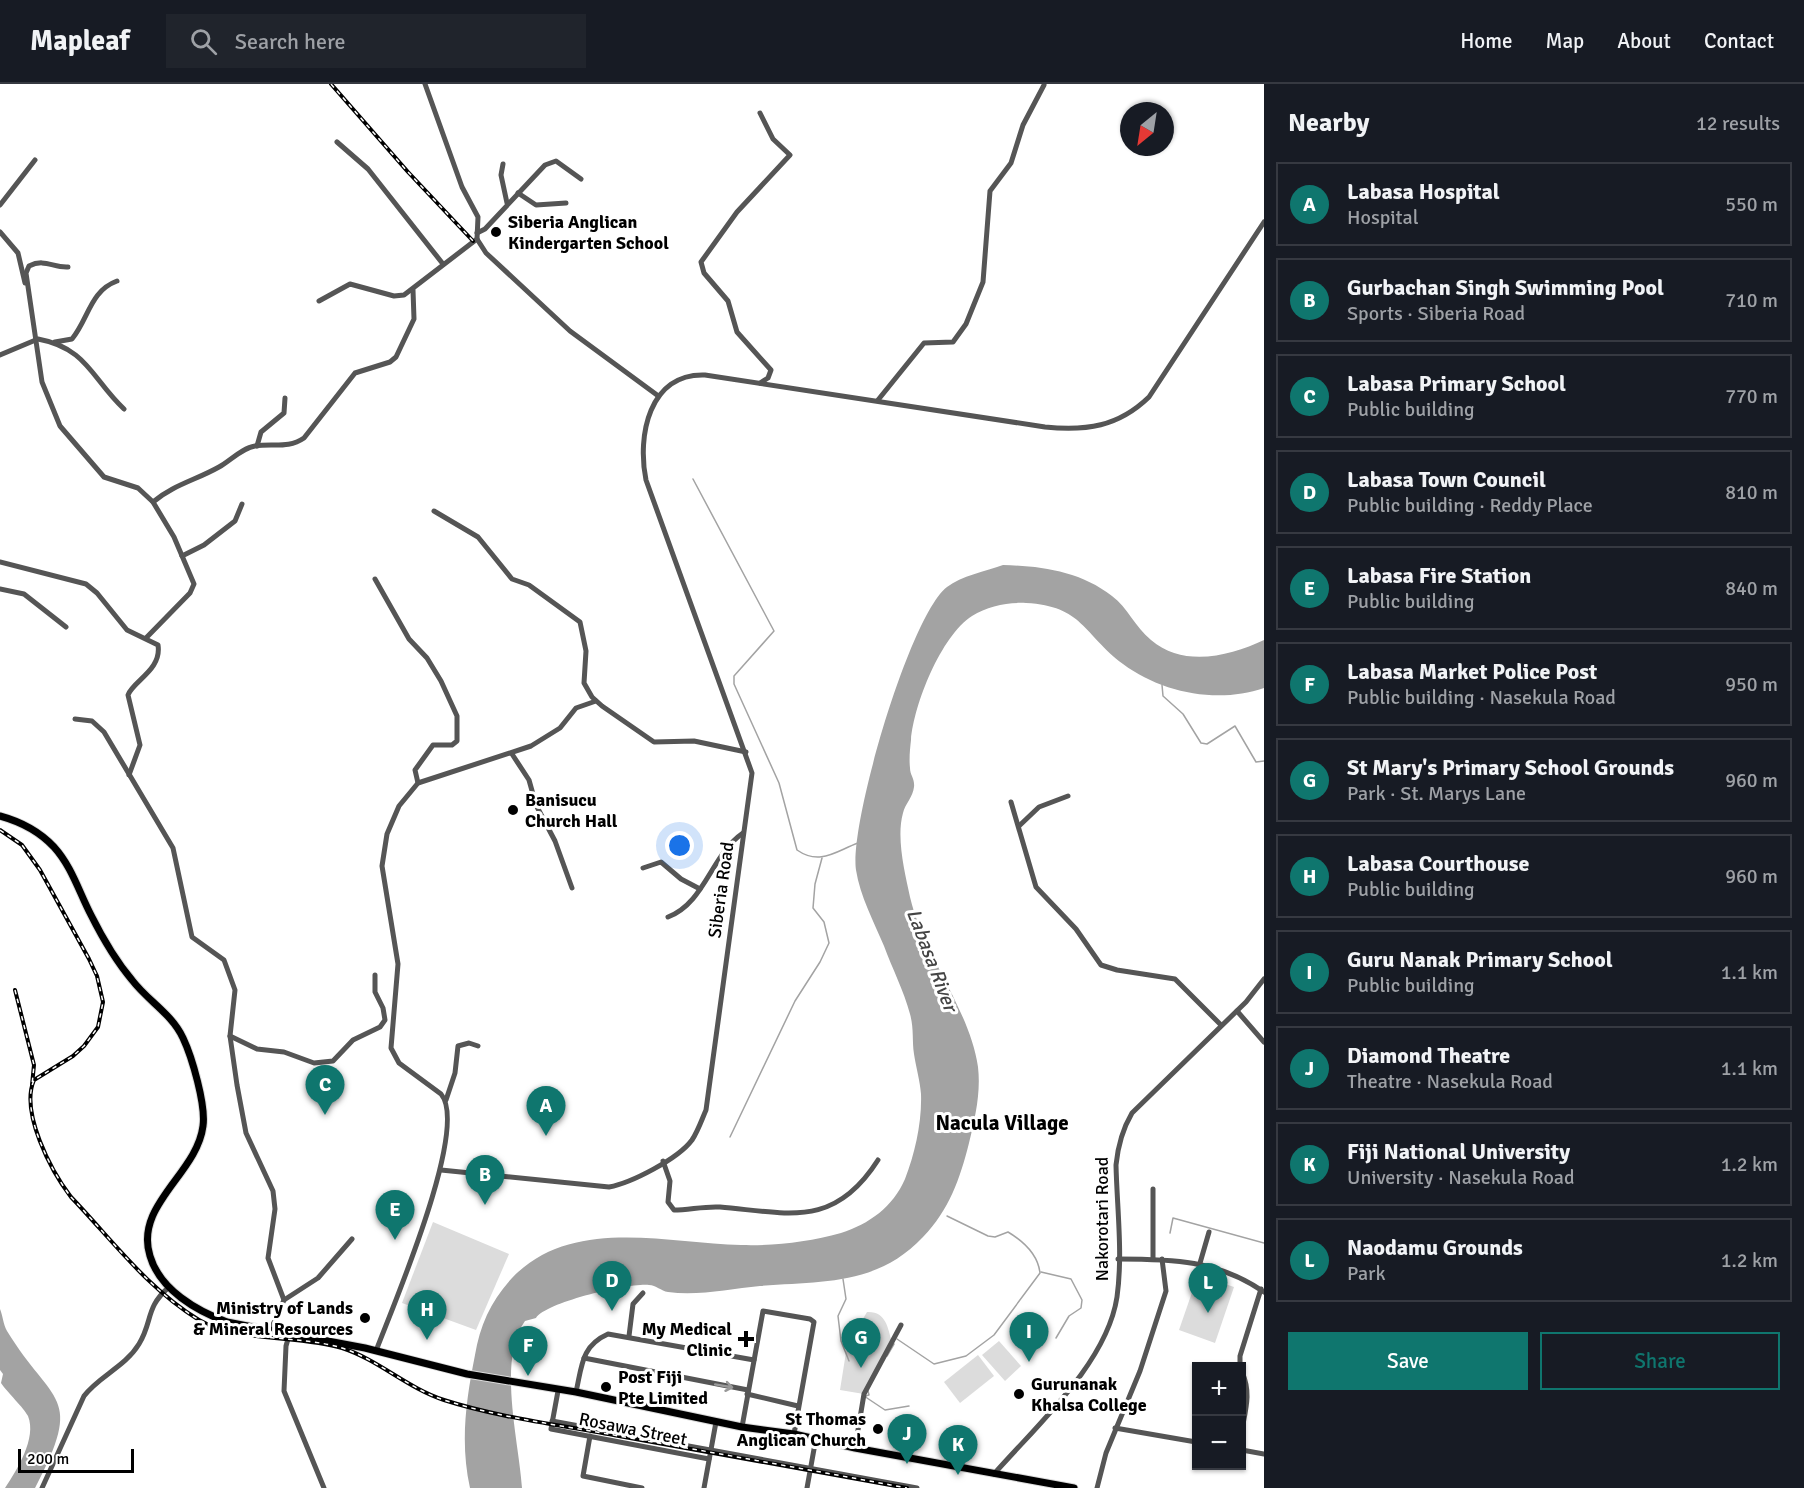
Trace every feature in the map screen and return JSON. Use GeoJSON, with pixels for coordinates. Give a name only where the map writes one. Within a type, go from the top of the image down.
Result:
{"type":"FeatureCollection","features":[{"type":"Feature","properties":{"kind":"main road"},"geometry":{"type":"LineString","coordinates":[[0,816],[25,824],[60,854],[117,958],[140,990],[178,1028],[188,1050],[203,1109],[203,1126],[191,1158],[152,1214],[148,1239],[150,1256],[169,1287],[206,1314],[227,1322],[290,1332],[467,1374],[558,1391],[576,1392],[742,1427],[816,1438],[855,1449],[1052,1486],[1074,1488]]}},
{"type":"Feature","properties":{"kind":"street"},"geometry":{"type":"LineString","coordinates":[[424,84],[462,187],[478,217],[477,236],[486,253],[570,331],[657,395],[673,382],[698,375],[1076,430],[1110,424],[1126,416],[1149,397],[1264,222]]}},
{"type":"Feature","properties":{"kind":"street"},"geometry":{"type":"LineString","coordinates":[[878,400],[924,343],[952,342],[966,324],[983,282],[990,192],[1011,163],[1023,125],[1044,85]]}},
{"type":"Feature","properties":{"kind":"street"},"geometry":{"type":"LineString","coordinates":[[760,113],[773,139],[790,155],[737,212],[701,262],[704,273],[728,301],[737,332],[771,370],[768,378],[760,383]]}},
{"type":"Feature","properties":{"kind":"street"},"geometry":{"type":"LineString","coordinates":[[336,142],[368,169],[443,264]]}},
{"type":"Feature","properties":{"kind":"street"},"geometry":{"type":"LineString","coordinates":[[0,205],[35,160]]}},
{"type":"Feature","properties":{"kind":"street"},"geometry":{"type":"LineString","coordinates":[[319,301],[350,284],[394,296],[413,290],[485,229],[507,203],[552,161],[561,163],[581,179]]}},
{"type":"Feature","properties":{"kind":"street"},"geometry":{"type":"LineString","coordinates":[[503,164],[501,175],[507,203]]}},
{"type":"Feature","properties":{"kind":"street"},"geometry":{"type":"LineString","coordinates":[[518,193],[536,205],[566,204]]}},
{"type":"Feature","properties":{"kind":"street"},"geometry":{"type":"LineString","coordinates":[[0,232],[18,252],[27,287],[42,382],[64,430],[104,477],[132,485],[153,502],[193,580],[193,590],[146,638]]}},
{"type":"Feature","properties":{"kind":"street"},"geometry":{"type":"LineString","coordinates":[[27,287],[29,266],[37,262],[45,261],[68,267]]}},
{"type":"Feature","properties":{"kind":"street"},"geometry":{"type":"LineString","coordinates":[[0,355],[35,340],[62,343],[72,339],[84,321],[91,302],[105,286],[117,281]]}},
{"type":"Feature","properties":{"kind":"street"},"geometry":{"type":"LineString","coordinates":[[153,502],[173,487],[218,468],[247,449],[257,446],[295,444],[304,438],[324,416],[355,373],[390,362],[396,357],[414,319],[413,290]]}},
{"type":"Feature","properties":{"kind":"street"},"geometry":{"type":"LineString","coordinates":[[48,342],[83,359],[124,409]]}},
{"type":"Feature","properties":{"kind":"street","name":"Siberia Road"},"geometry":{"type":"LineString","coordinates":[[441,1170],[609,1188],[622,1185],[663,1161],[691,1141],[706,1110],[752,773],[646,480],[644,462],[648,423],[657,395]]}},
{"type":"Feature","properties":{"kind":"street"},"geometry":{"type":"LineString","coordinates":[[257,446],[261,432],[284,413],[285,398]]}},
{"type":"Feature","properties":{"kind":"street"},"geometry":{"type":"LineString","coordinates":[[182,556],[204,545],[235,521],[242,504]]}},
{"type":"Feature","properties":{"kind":"street"},"geometry":{"type":"LineString","coordinates":[[434,511],[478,537],[512,579],[529,585],[580,622],[586,651],[584,683],[596,700],[654,742],[694,741],[746,752]]}},
{"type":"Feature","properties":{"kind":"street"},"geometry":{"type":"LineString","coordinates":[[0,562],[86,584],[97,592],[127,630],[157,643],[159,650],[145,678],[130,689],[128,695],[140,745],[129,775]]}},
{"type":"Feature","properties":{"kind":"street"},"geometry":{"type":"LineString","coordinates":[[375,579],[409,639],[427,658],[441,681],[457,716],[457,741],[452,745],[433,745],[415,770],[418,783]]}},
{"type":"Feature","properties":{"kind":"street"},"geometry":{"type":"LineString","coordinates":[[0,589],[24,594],[66,627]]}},
{"type":"Feature","properties":{"kind":"street"},"geometry":{"type":"LineString","coordinates":[[446,1100],[433,1086],[399,1063],[391,1048],[398,964],[382,866],[383,852],[399,806],[418,783],[512,754],[552,734],[560,728],[576,708],[596,700]]}},
{"type":"Feature","properties":{"kind":"street"},"geometry":{"type":"LineString","coordinates":[[75,719],[85,718],[97,724],[129,775],[173,848],[192,937],[197,943],[220,955],[228,966],[236,996],[230,1036],[246,1132],[273,1191],[275,1209],[268,1258],[284,1300]]}},
{"type":"Feature","properties":{"kind":"street"},"geometry":{"type":"LineString","coordinates":[[512,754],[529,780],[536,805],[555,841],[572,888]]}},
{"type":"Feature","properties":{"kind":"street"},"geometry":{"type":"LineString","coordinates":[[1018,826],[1039,807],[1068,796]]}},
{"type":"Feature","properties":{"kind":"street"},"geometry":{"type":"LineString","coordinates":[[1011,801],[1036,887],[1076,929],[1101,965],[1117,970],[1175,979],[1221,1025]]}},
{"type":"Feature","properties":{"kind":"street"},"geometry":{"type":"LineString","coordinates":[[668,917],[681,912],[732,843],[744,833]]}},
{"type":"Feature","properties":{"kind":"street"},"geometry":{"type":"LineString","coordinates":[[643,868],[661,862],[681,879],[700,889]]}},
{"type":"Feature","properties":{"kind":"street"},"geometry":{"type":"LineString","coordinates":[[230,1036],[257,1049],[284,1052],[314,1063],[333,1061],[353,1040],[380,1027],[385,1020],[383,1008],[375,992],[375,975]]}},
{"type":"Feature","properties":{"kind":"street","name":"Nakorotari Road"},"geometry":{"type":"LineString","coordinates":[[994,1474],[1097,1355],[1117,1296],[1116,1164],[1121,1134],[1132,1113],[1237,1011],[1264,979]]}},
{"type":"Feature","properties":{"kind":"street"},"geometry":{"type":"LineString","coordinates":[[1237,1011],[1264,1042]]}},
{"type":"Feature","properties":{"kind":"street"},"geometry":{"type":"LineString","coordinates":[[376,1351],[441,1170],[446,1100],[455,1073],[458,1046],[469,1043],[478,1046]]}},
{"type":"Feature","properties":{"kind":"street"},"geometry":{"type":"LineString","coordinates":[[663,1161],[670,1180],[668,1202],[674,1210],[717,1207],[804,1214],[819,1212],[850,1192],[866,1178],[878,1160]]}},
{"type":"Feature","properties":{"kind":"street"},"geometry":{"type":"LineString","coordinates":[[1153,1259],[1154,1189]]}},
{"type":"Feature","properties":{"kind":"street"},"geometry":{"type":"LineString","coordinates":[[1200,1263],[1209,1232]]}},
{"type":"Feature","properties":{"kind":"street"},"geometry":{"type":"LineString","coordinates":[[271,1329],[284,1300],[318,1278],[352,1239]]}},
{"type":"Feature","properties":{"kind":"street"},"geometry":{"type":"LineString","coordinates":[[1118,1259],[1162,1259],[1200,1263],[1247,1281],[1262,1291],[1240,1362]]}},
{"type":"Feature","properties":{"kind":"street"},"geometry":{"type":"LineString","coordinates":[[1097,1488],[1115,1428],[1140,1371],[1166,1291],[1162,1259]]}},
{"type":"Feature","properties":{"kind":"street"},"geometry":{"type":"LineString","coordinates":[[42,1488],[84,1396],[92,1386],[124,1362],[138,1345],[151,1307],[169,1287]]}},
{"type":"Feature","properties":{"kind":"street"},"geometry":{"type":"LineString","coordinates":[[628,1336],[633,1304],[643,1293]]}},
{"type":"Feature","properties":{"kind":"street"},"geometry":{"type":"LineString","coordinates":[[742,1427],[764,1311],[814,1322],[794,1434]]}},
{"type":"Feature","properties":{"kind":"street"},"geometry":{"type":"LineString","coordinates":[[855,1449],[864,1394],[901,1325]]}},
{"type":"Feature","properties":{"kind":"street"},"geometry":{"type":"LineString","coordinates":[[290,1332],[286,1346],[284,1391],[324,1488]]}},
{"type":"Feature","properties":{"kind":"street"},"geometry":{"type":"LineString","coordinates":[[576,1392],[588,1348],[608,1334],[754,1360]]}},
{"type":"Feature","properties":{"kind":"street"},"geometry":{"type":"LineString","coordinates":[[584,1358],[747,1392],[798,1406]]}},
{"type":"Feature","properties":{"kind":"street"},"geometry":{"type":"LineString","coordinates":[[1246,1386],[1249,1396],[1246,1410]]}},
{"type":"Feature","properties":{"kind":"street"},"geometry":{"type":"LineString","coordinates":[[558,1391],[552,1421],[917,1488]]}},
{"type":"Feature","properties":{"kind":"street","name":"Rosawa Street"},"geometry":{"type":"LineString","coordinates":[[552,1421],[550,1429],[709,1459]]}},
{"type":"Feature","properties":{"kind":"street"},"geometry":{"type":"LineString","coordinates":[[711,1488],[704,1487],[716,1422]]}},
{"type":"Feature","properties":{"kind":"street"},"geometry":{"type":"LineString","coordinates":[[1115,1428],[1192,1441]]}},
{"type":"Feature","properties":{"kind":"street"},"geometry":{"type":"LineString","coordinates":[[590,1436],[583,1476],[642,1488]]}},
{"type":"Feature","properties":{"kind":"street"},"geometry":{"type":"LineString","coordinates":[[807,1488],[816,1438]]}},
{"type":"Feature","properties":{"kind":"street"},"geometry":{"type":"LineString","coordinates":[[1246,1451],[1264,1454]]}},
{"type":"Feature","properties":{"kind":"shaded area"},"geometry":{"type":"Polygon","coordinates":[[[433,1222],[509,1254],[476,1330],[402,1303],[433,1222]]]}},
{"type":"Feature","properties":{"kind":"shaded area"},"geometry":{"type":"Polygon","coordinates":[[[1198,1275],[1234,1287],[1215,1343],[1179,1330],[1198,1275]]]}},
{"type":"Feature","properties":{"kind":"shaded area"},"geometry":{"type":"Polygon","coordinates":[[[867,1312],[873,1312],[882,1317],[892,1343],[864,1394],[840,1390],[847,1346],[867,1312]]]}},
{"type":"Feature","properties":{"kind":"shaded area"},"geometry":{"type":"Polygon","coordinates":[[[999,1341],[1021,1366],[1005,1381],[982,1355],[999,1341]]]}},
{"type":"Feature","properties":{"kind":"shaded area"},"geometry":{"type":"Polygon","coordinates":[[[978,1355],[994,1376],[960,1403],[944,1382],[978,1355]]]}},
{"type":"Feature","properties":{"kind":"water","name":"Labasa River"},"geometry":{"type":"Polygon","coordinates":[[[1003,565],[1046,569],[1073,575],[1087,581],[1118,601],[1151,640],[1164,649],[1178,654],[1192,657],[1222,654],[1237,651],[1264,640],[1264,688],[1228,695],[1209,695],[1173,689],[1138,674],[1110,653],[1081,623],[1060,610],[1045,605],[1019,603],[998,605],[972,616],[961,626],[940,655],[917,708],[910,754],[910,770],[914,787],[903,813],[900,833],[904,866],[916,918],[966,1024],[978,1067],[978,1096],[971,1134],[962,1169],[947,1205],[932,1227],[905,1253],[887,1265],[867,1273],[826,1281],[702,1293],[668,1292],[649,1285],[624,1287],[571,1300],[543,1312],[536,1318],[525,1321],[517,1337],[512,1357],[511,1378],[522,1488],[470,1488],[465,1455],[465,1422],[477,1344],[492,1305],[512,1278],[536,1259],[562,1246],[591,1240],[651,1238],[753,1245],[817,1239],[861,1225],[887,1206],[900,1189],[915,1148],[920,1115],[920,1084],[914,1054],[912,1024],[907,1005],[858,880],[856,846],[862,810],[885,722],[916,637],[932,605],[953,583],[1003,565]]]}},
{"type":"Feature","properties":{"kind":"water"},"geometry":{"type":"Polygon","coordinates":[[[0,1309],[7,1331],[49,1389],[57,1402],[60,1416],[58,1434],[35,1488],[5,1488],[28,1444],[30,1425],[26,1413],[1,1383],[3,1374],[0,1370],[0,1309]]]}},
{"type":"Feature","properties":{"kind":"waterway"},"geometry":{"type":"LineString","coordinates":[[693,479],[774,631],[734,676],[734,684],[779,783],[797,850],[805,855],[821,857],[858,843]]}},
{"type":"Feature","properties":{"kind":"waterway"},"geometry":{"type":"LineString","coordinates":[[1162,685],[1163,696],[1183,714],[1201,743],[1207,744],[1235,726],[1256,762],[1264,761]]}},
{"type":"Feature","properties":{"kind":"waterway"},"geometry":{"type":"LineString","coordinates":[[730,1137],[795,1001],[820,962],[829,943],[824,922],[813,908],[815,884],[822,858]]}},
{"type":"Feature","properties":{"kind":"waterway"},"geometry":{"type":"LineString","coordinates":[[897,1339],[934,1364],[966,1356],[994,1335],[1040,1273],[1039,1266],[1029,1249],[1008,1232],[995,1237],[988,1236],[947,1216]]}},
{"type":"Feature","properties":{"kind":"waterway"},"geometry":{"type":"LineString","coordinates":[[1170,1233],[1173,1218],[1264,1243]]}},
{"type":"Feature","properties":{"kind":"waterway"},"geometry":{"type":"LineString","coordinates":[[1041,1272],[1071,1279],[1082,1300],[1081,1308],[1069,1316],[1056,1338]]}},
{"type":"Feature","properties":{"kind":"waterway"},"geometry":{"type":"LineString","coordinates":[[843,1279],[846,1299],[838,1316],[841,1341],[849,1361]]}},
{"type":"Feature","properties":{"kind":"waterway"},"geometry":{"type":"LineString","coordinates":[[887,1356],[894,1344]]}},
{"type":"Feature","properties":{"kind":"waterway"},"geometry":{"type":"LineString","coordinates":[[868,1391],[869,1395],[865,1396],[885,1410],[909,1406]]}},
{"type":"Feature","properties":{"kind":"railway"},"geometry":{"type":"LineString","coordinates":[[331,84],[408,172],[473,241]]}},
{"type":"Feature","properties":{"kind":"railway"},"geometry":{"type":"LineString","coordinates":[[0,830],[22,845],[40,870],[89,959],[97,976],[103,1002],[98,1027],[84,1046],[73,1056],[34,1080],[31,1108],[40,1141],[55,1172],[71,1197],[131,1263],[180,1307],[199,1320],[231,1332],[308,1341],[342,1348],[431,1395],[487,1412],[907,1488]]}},
{"type":"Feature","properties":{"kind":"railway"},"geometry":{"type":"LineString","coordinates":[[15,990],[34,1065],[32,1085]]}},
{"type":"Feature","properties":{"kind":"place","name":"Siberia Anglican Kindergarten School"},"geometry":{"type":"Point","coordinates":[496,232]}},
{"type":"Feature","properties":{"kind":"place","name":"Banisucu Church Hall"},"geometry":{"type":"Point","coordinates":[513,810]}},
{"type":"Feature","properties":{"kind":"place","name":"Labasa Primary School"},"geometry":{"type":"Point","coordinates":[325,1115]}},
{"type":"Feature","properties":{"kind":"place","name":"Labasa Hospital"},"geometry":{"type":"Point","coordinates":[546,1136]}},
{"type":"Feature","properties":{"kind":"place","name":"Gurbachan Singh Swimming Pool"},"geometry":{"type":"Point","coordinates":[485,1205]}},
{"type":"Feature","properties":{"kind":"place","name":"Labasa Fire Station"},"geometry":{"type":"Point","coordinates":[395,1240]}},
{"type":"Feature","properties":{"kind":"place","name":"Labasa Town Council"},"geometry":{"type":"Point","coordinates":[612,1311]}},
{"type":"Feature","properties":{"kind":"place","name":"Naodamu Grounds"},"geometry":{"type":"Point","coordinates":[1208,1313]}},
{"type":"Feature","properties":{"kind":"place","name":"Ministry of Lands & Mineral Resources"},"geometry":{"type":"Point","coordinates":[365,1318]}},
{"type":"Feature","properties":{"kind":"place","name":"My Medical Clinic"},"geometry":{"type":"Point","coordinates":[746,1339]}},
{"type":"Feature","properties":{"kind":"place","name":"Labasa Courthouse"},"geometry":{"type":"Point","coordinates":[427,1340]}},
{"type":"Feature","properties":{"kind":"place","name":"Guru Nanak Primary School"},"geometry":{"type":"Point","coordinates":[1029,1362]}},
{"type":"Feature","properties":{"kind":"place","name":"St Mary's Primary School Grounds"},"geometry":{"type":"Point","coordinates":[861,1368]}},
{"type":"Feature","properties":{"kind":"place","name":"Labasa Market Police Post"},"geometry":{"type":"Point","coordinates":[528,1376]}},
{"type":"Feature","properties":{"kind":"place","name":"Post Fiji Pte Limited"},"geometry":{"type":"Point","coordinates":[606,1387]}},
{"type":"Feature","properties":{"kind":"place","name":"Gurunanak Khalsa College"},"geometry":{"type":"Point","coordinates":[1019,1394]}},
{"type":"Feature","properties":{"kind":"place","name":"St Thomas Anglican Church"},"geometry":{"type":"Point","coordinates":[878,1429]}},
{"type":"Feature","properties":{"kind":"place","name":"Diamond Theatre"},"geometry":{"type":"Point","coordinates":[907,1464]}},
{"type":"Feature","properties":{"kind":"place","name":"Fiji National University"},"geometry":{"type":"Point","coordinates":[958,1475]}},
{"type":"Feature","properties":{"kind":"district","name":"Nacula Village"},"geometry":{"type":"Point","coordinates":[1002,1123]}}]}
